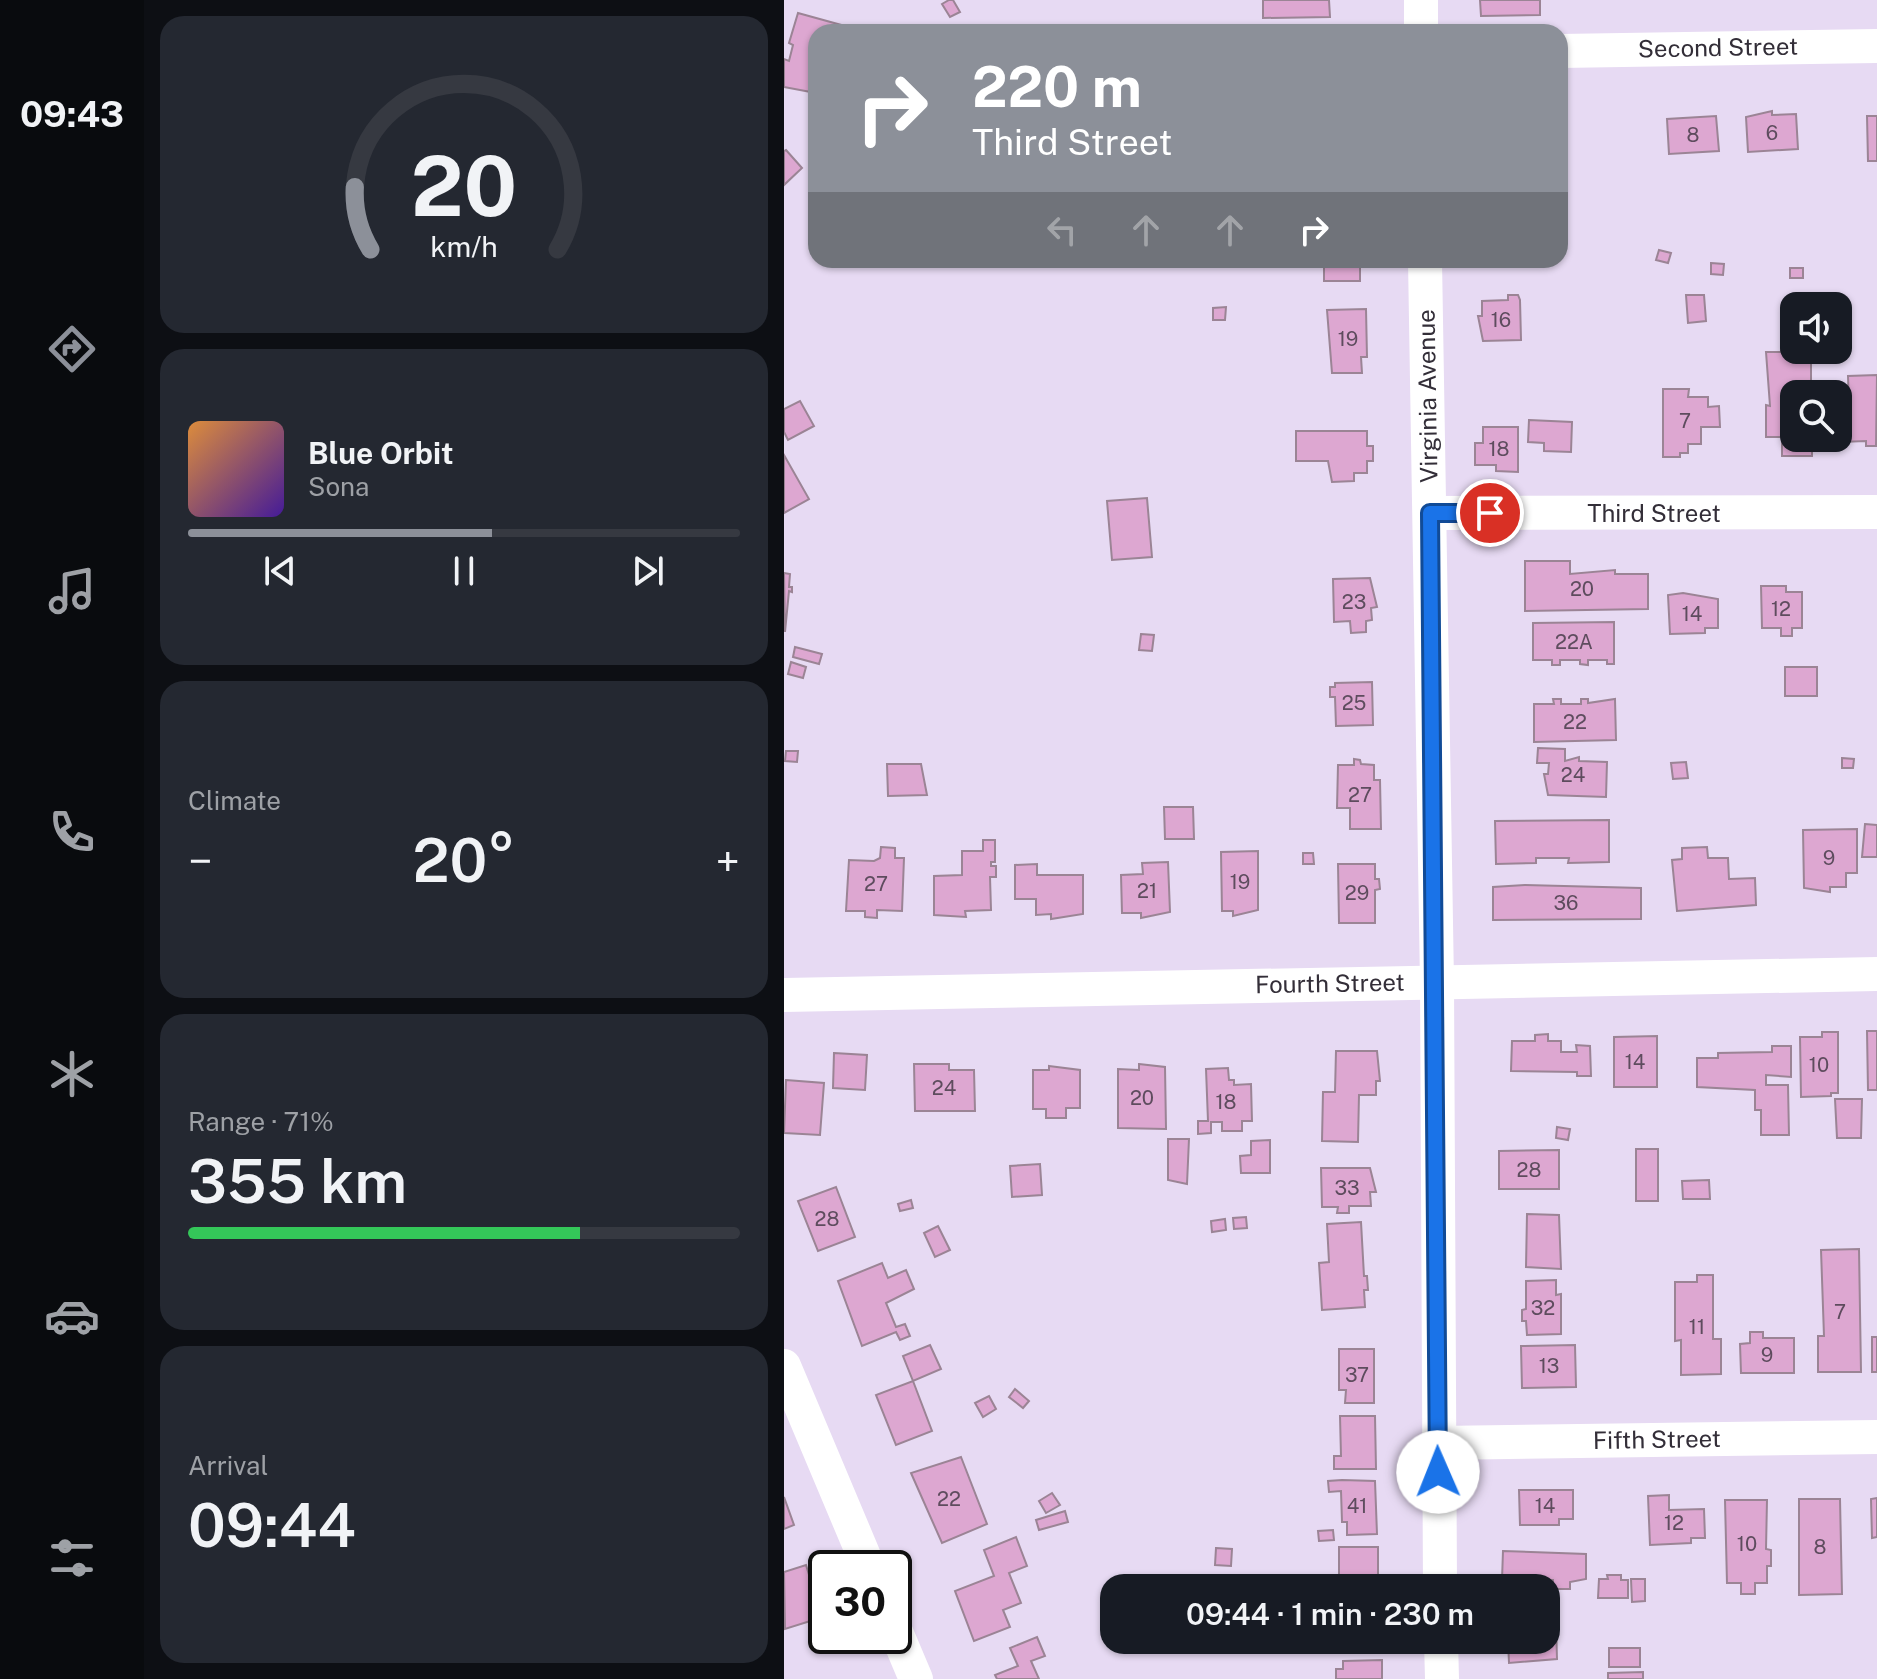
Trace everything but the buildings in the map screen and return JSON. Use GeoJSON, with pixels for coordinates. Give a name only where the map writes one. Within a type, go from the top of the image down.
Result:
{"type":"FeatureCollection","features":[{"type":"Feature","properties":{"kind":"street"},"geometry":{"type":"LineString","coordinates":[[1421,0],[1421,24]]}},
{"type":"Feature","properties":{"kind":"street","name":"Second Street"},"geometry":{"type":"LineString","coordinates":[[1568,51],[1877,46]]}},
{"type":"Feature","properties":{"kind":"street","name":"Virginia Avenue"},"geometry":{"type":"LineString","coordinates":[[1425,268],[1437,982],[1440,1574]]}},
{"type":"Feature","properties":{"kind":"street","name":"Third Street"},"geometry":{"type":"LineString","coordinates":[[1430,513],[1877,512]]}},
{"type":"Feature","properties":{"kind":"street","name":"Fourth Street"},"geometry":{"type":"LineString","coordinates":[[784,995],[1877,974]]}},
{"type":"Feature","properties":{"kind":"street"},"geometry":{"type":"LineString","coordinates":[[785,1371],[861,1550]]}},
{"type":"Feature","properties":{"kind":"street","name":"Fifth Street"},"geometry":{"type":"LineString","coordinates":[[1438,1443],[1877,1437]]}},
{"type":"Feature","properties":{"kind":"street"},"geometry":{"type":"LineString","coordinates":[[905,1654],[916,1679]]}},
{"type":"Feature","properties":{"kind":"street"},"geometry":{"type":"LineString","coordinates":[[1441,1654],[1442,1679]]}},
{"type":"Feature","properties":{"kind":"route"},"geometry":{"type":"LineString","coordinates":[[1438,1472],[1437,982],[1430,513],[1490,513]]}}]}
